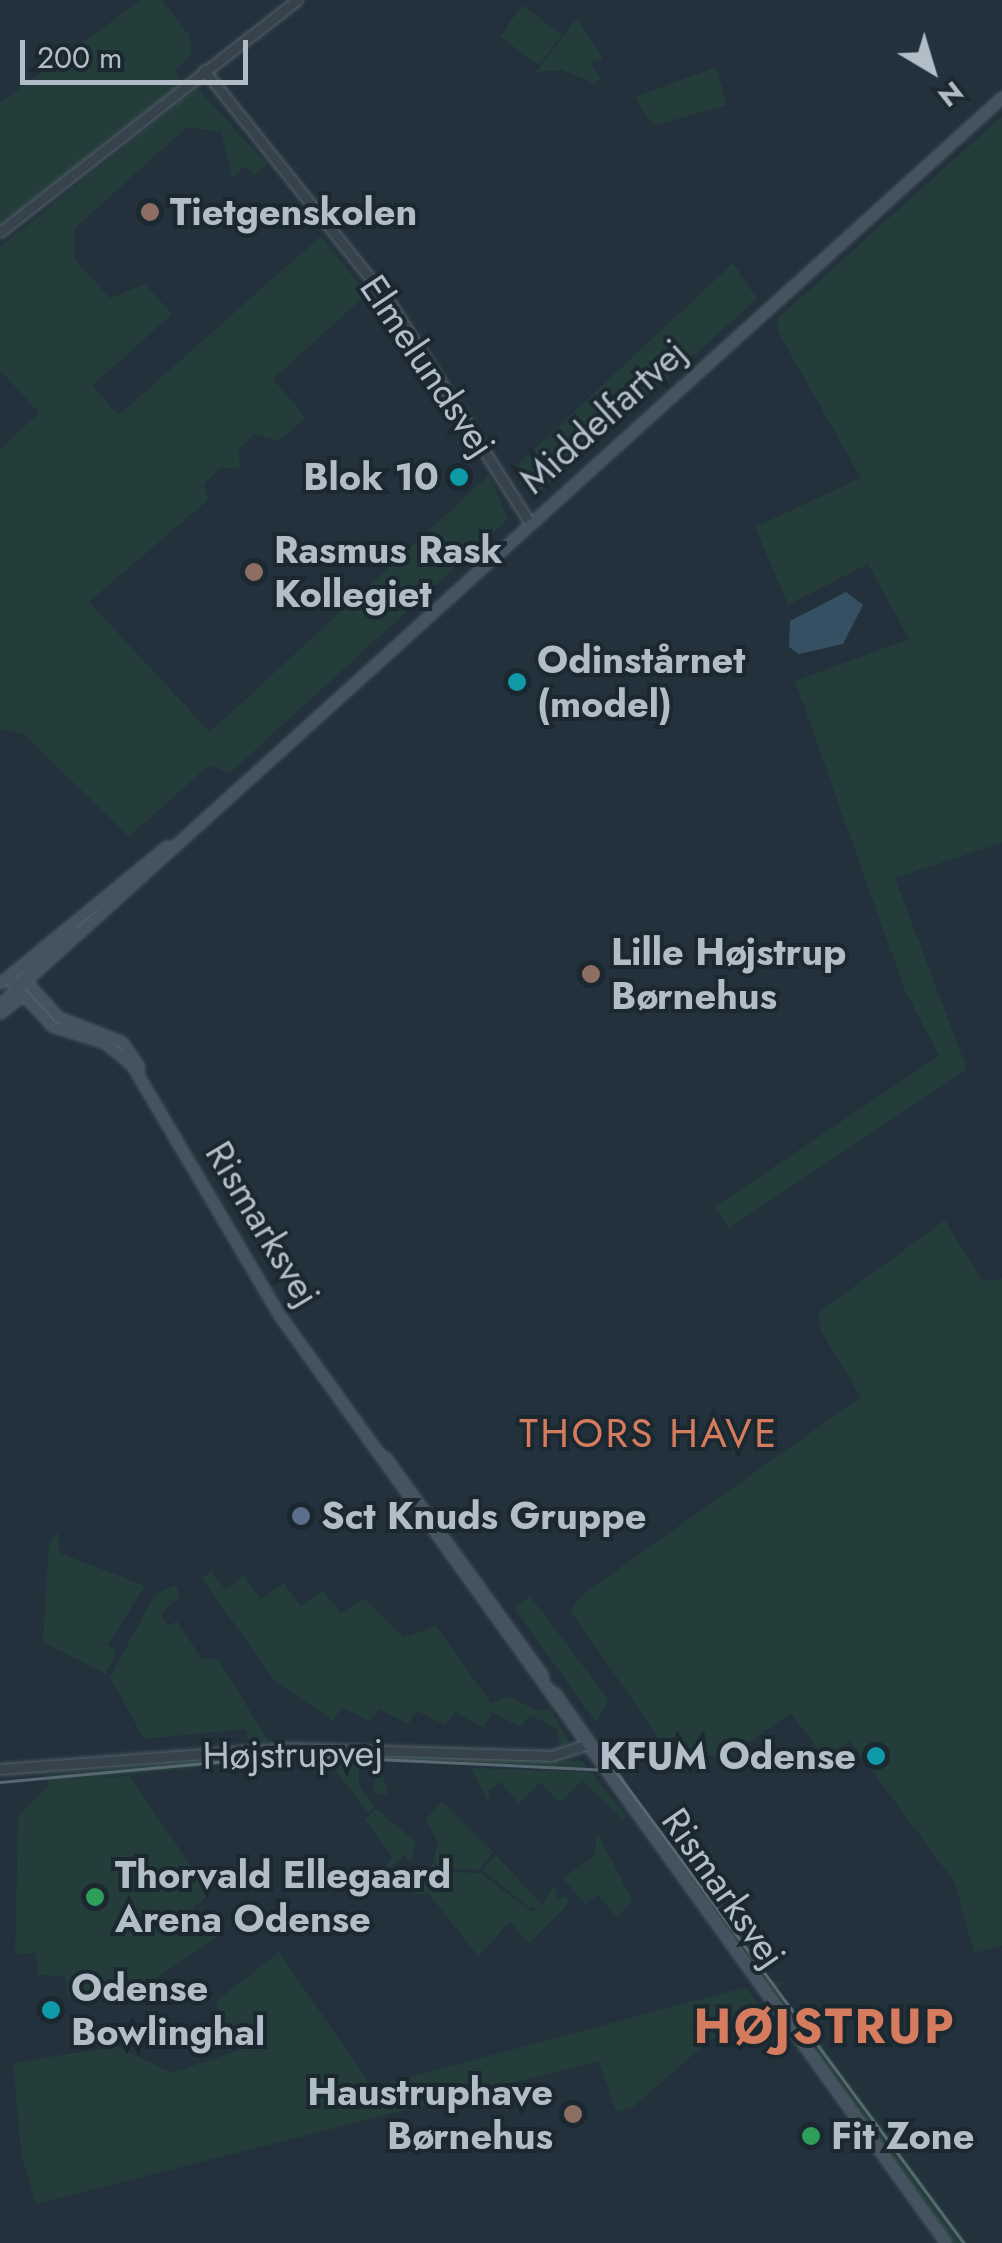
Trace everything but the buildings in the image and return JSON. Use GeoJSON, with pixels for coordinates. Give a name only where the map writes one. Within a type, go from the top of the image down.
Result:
{"type":"FeatureCollection","features":[{"type":"Feature","properties":{"kind":"main road","name":"Middelfartvej"},"geometry":{"type":"LineString","coordinates":[[21,975],[201,820],[1002,97]]}},
{"type":"Feature","properties":{"kind":"main road","name":"Middelfartvej"},"geometry":{"type":"LineString","coordinates":[[0,1004],[11,985],[96,902],[201,820]]}},
{"type":"Feature","properties":{"kind":"main road","name":"Rismarksvej"},"geometry":{"type":"LineString","coordinates":[[21,975],[58,1017],[122,1042],[280,1316],[584,1745],[946,2243]]}},
{"type":"Feature","properties":{"kind":"main road","name":"Rismarksvej"},"geometry":{"type":"LineString","coordinates":[[11,985],[52,1026],[117,1050],[153,1096]]}},
{"type":"Feature","properties":{"kind":"main road"},"geometry":{"type":"LineString","coordinates":[[0,993],[11,985]]}},
{"type":"Feature","properties":{"kind":"main road"},"geometry":{"type":"LineString","coordinates":[[0,1014],[11,985]]}},
{"type":"Feature","properties":{"kind":"main road","name":"Rismarksvej"},"geometry":{"type":"LineString","coordinates":[[360,1428],[464,1558],[631,1809]]}},
{"type":"Feature","properties":{"kind":"main road"},"geometry":{"type":"LineString","coordinates":[[408,1498],[464,1558]]}},
{"type":"Feature","properties":{"kind":"main road"},"geometry":{"type":"LineString","coordinates":[[446,1550],[505,1616]]}},
{"type":"Feature","properties":{"kind":"street"},"geometry":{"type":"LineString","coordinates":[[0,232],[297,0]]}},
{"type":"Feature","properties":{"kind":"street","name":"Elmelundsvej"},"geometry":{"type":"LineString","coordinates":[[204,70],[399,316],[530,523]]}},
{"type":"Feature","properties":{"kind":"street","name":"Højstrupvej"},"geometry":{"type":"LineString","coordinates":[[0,1770],[288,1748],[552,1756],[584,1745]]}},
{"type":"Feature","properties":{"kind":"green space"},"geometry":{"type":"Polygon","coordinates":[[[141,0],[162,0],[189,35],[192,55],[175,69],[182,83],[0,225],[0,103],[141,0]]]}},
{"type":"Feature","properties":{"kind":"green space"},"geometry":{"type":"Polygon","coordinates":[[[522,5],[562,35],[539,65],[500,37],[522,5]]]}},
{"type":"Feature","properties":{"kind":"green space"},"geometry":{"type":"Polygon","coordinates":[[[577,18],[603,59],[589,63],[601,78],[595,84],[562,70],[536,72],[577,18]]]}},
{"type":"Feature","properties":{"kind":"green space"},"geometry":{"type":"Polygon","coordinates":[[[716,67],[727,105],[653,126],[635,97],[716,67]]]}},
{"type":"Feature","properties":{"kind":"green space"},"geometry":{"type":"Polygon","coordinates":[[[197,88],[267,164],[255,176],[244,166],[232,179],[221,132],[187,127],[75,228],[75,260],[110,298],[145,284],[172,314],[92,386],[119,415],[321,236],[367,294],[273,379],[306,418],[278,441],[255,434],[239,449],[240,469],[220,468],[204,484],[208,500],[89,602],[210,732],[489,475],[508,519],[230,773],[209,765],[129,837],[24,734],[0,729],[0,449],[39,413],[0,370],[0,247],[197,88]]]}},
{"type":"Feature","properties":{"kind":"green space"},"geometry":{"type":"Polygon","coordinates":[[[1002,116],[1002,843],[895,878],[967,1069],[729,1228],[714,1207],[939,1056],[904,988],[795,681],[909,639],[868,564],[788,605],[755,527],[861,478],[777,330],[779,317],[1002,116]]]}},
{"type":"Feature","properties":{"kind":"green space"},"geometry":{"type":"Polygon","coordinates":[[[733,263],[757,299],[533,498],[514,468],[733,263]]]}},
{"type":"Feature","properties":{"kind":"green space"},"geometry":{"type":"Polygon","coordinates":[[[945,1220],[982,1281],[1002,1279],[1002,1946],[974,1953],[955,1883],[850,1741],[825,1759],[791,1713],[722,1761],[699,1751],[675,1762],[571,1611],[579,1597],[861,1397],[821,1331],[818,1313],[945,1220]]]}},
{"type":"Feature","properties":{"kind":"green space"},"geometry":{"type":"Polygon","coordinates":[[[58,1532],[60,1553],[145,1586],[108,1644],[116,1651],[106,1674],[43,1642],[49,1541],[58,1532]]]}},
{"type":"Feature","properties":{"kind":"green space"},"geometry":{"type":"Polygon","coordinates":[[[211,1571],[225,1589],[244,1576],[261,1599],[284,1583],[301,1606],[323,1591],[341,1613],[364,1598],[404,1637],[436,1626],[491,1703],[509,1696],[537,1711],[550,1708],[569,1742],[559,1748],[557,1729],[530,1715],[521,1727],[492,1713],[483,1727],[455,1712],[445,1725],[417,1711],[408,1724],[379,1709],[370,1721],[342,1707],[333,1721],[274,1680],[202,1578],[211,1571]]]}},
{"type":"Feature","properties":{"kind":"green space"},"geometry":{"type":"Polygon","coordinates":[[[176,1585],[180,1596],[161,1614],[168,1626],[177,1621],[202,1659],[218,1659],[269,1742],[250,1745],[246,1729],[144,1739],[110,1677],[155,1594],[176,1585]]]}},
{"type":"Feature","properties":{"kind":"green space"},"geometry":{"type":"Polygon","coordinates":[[[530,1596],[609,1700],[596,1722],[514,1608],[530,1596]]]}},
{"type":"Feature","properties":{"kind":"green space"},"geometry":{"type":"Polygon","coordinates":[[[309,1752],[583,1761],[587,1769],[309,1760],[309,1752]]]}},
{"type":"Feature","properties":{"kind":"green space"},"geometry":{"type":"Polygon","coordinates":[[[261,1754],[261,1762],[89,1778],[130,1776],[210,1894],[192,1908],[218,1937],[127,1997],[68,1996],[65,1976],[37,1975],[36,1953],[15,1954],[18,1816],[49,1784],[45,1775],[261,1754]]]}},
{"type":"Feature","properties":{"kind":"green space"},"geometry":{"type":"Polygon","coordinates":[[[312,1763],[380,1765],[388,1795],[373,1793],[378,1766],[359,1766],[359,1786],[374,1807],[368,1813],[333,1767],[316,1777],[312,1763]]]}},
{"type":"Feature","properties":{"kind":"green space"},"geometry":{"type":"Polygon","coordinates":[[[471,1768],[591,1772],[627,1817],[614,1825],[622,1818],[582,1781],[560,1803],[540,1782],[519,1804],[500,1782],[488,1791],[490,1806],[471,1768]]]}},
{"type":"Feature","properties":{"kind":"green space"},"geometry":{"type":"Polygon","coordinates":[[[442,1801],[493,1852],[479,1870],[431,1868],[438,1844],[426,1819],[442,1801]]]}},
{"type":"Feature","properties":{"kind":"green space"},"geometry":{"type":"Polygon","coordinates":[[[376,1809],[416,1842],[410,1861],[405,1855],[383,1872],[392,1857],[365,1819],[376,1809]]]}},
{"type":"Feature","properties":{"kind":"green space"},"geometry":{"type":"Polygon","coordinates":[[[597,1832],[632,1900],[617,1917],[598,1895],[585,1904],[563,1878],[595,1856],[597,1832]]]}},
{"type":"Feature","properties":{"kind":"green space"},"geometry":{"type":"Polygon","coordinates":[[[495,1854],[542,1905],[555,1885],[558,1899],[538,1909],[525,1905],[483,1870],[495,1854]]]}},
{"type":"Feature","properties":{"kind":"green space"},"geometry":{"type":"Polygon","coordinates":[[[692,1867],[718,1904],[723,1901],[729,1919],[739,1921],[740,1935],[750,1937],[751,1950],[757,1946],[761,1965],[772,1967],[766,1972],[772,1981],[784,1983],[777,1988],[789,2004],[779,2011],[682,1874],[692,1867]]]}},
{"type":"Feature","properties":{"kind":"green space"},"geometry":{"type":"Polygon","coordinates":[[[429,1871],[480,1873],[532,1912],[565,1896],[570,1902],[529,1944],[510,1922],[478,1956],[428,1893],[414,1895],[404,1882],[429,1871]]]}},
{"type":"Feature","properties":{"kind":"green space"},"geometry":{"type":"Polygon","coordinates":[[[279,1952],[372,2087],[746,1987],[773,2024],[710,2040],[632,2108],[616,2111],[599,2061],[36,2204],[21,2153],[13,2063],[116,2046],[172,2073],[239,2050],[215,2002],[279,1952]]]}},
{"type":"Feature","properties":{"kind":"green space"},"geometry":{"type":"Polygon","coordinates":[[[791,2006],[968,2243],[954,2243],[783,2012],[791,2006]]]}},
{"type":"Feature","properties":{"kind":"water"},"geometry":{"type":"Polygon","coordinates":[[[846,592],[863,605],[843,644],[799,654],[789,647],[790,621],[846,592]]]}},
{"type":"Feature","properties":{"kind":"tram line"},"geometry":{"type":"LineString","coordinates":[[0,1782],[292,1755],[615,1770],[964,2243]]}},
{"type":"Feature","properties":{"kind":"place","name":"Tietgenskolen"},"geometry":{"type":"Point","coordinates":[150,212]}},
{"type":"Feature","properties":{"kind":"place","name":"Blok 10"},"geometry":{"type":"Point","coordinates":[459,477]}},
{"type":"Feature","properties":{"kind":"place","name":"Rasmus Rask Kollegiet"},"geometry":{"type":"Point","coordinates":[254,572]}},
{"type":"Feature","properties":{"kind":"place","name":"Odinstårnet (model)"},"geometry":{"type":"Point","coordinates":[517,682]}},
{"type":"Feature","properties":{"kind":"place","name":"Lille Højstrup Børnehus"},"geometry":{"type":"Point","coordinates":[591,974]}},
{"type":"Feature","properties":{"kind":"place","name":"Sct Knuds Gruppe"},"geometry":{"type":"Point","coordinates":[301,1516]}},
{"type":"Feature","properties":{"kind":"place","name":"KFUM Odense"},"geometry":{"type":"Point","coordinates":[876,1756]}},
{"type":"Feature","properties":{"kind":"place","name":"Thorvald Ellegaard Arena Odense"},"geometry":{"type":"Point","coordinates":[95,1897]}},
{"type":"Feature","properties":{"kind":"place","name":"Odense Bowlinghal"},"geometry":{"type":"Point","coordinates":[51,2010]}},
{"type":"Feature","properties":{"kind":"place","name":"Haustruphave Børnehus"},"geometry":{"type":"Point","coordinates":[573,2114]}},
{"type":"Feature","properties":{"kind":"place","name":"Fit Zone"},"geometry":{"type":"Point","coordinates":[811,2136]}},
{"type":"Feature","properties":{"kind":"district","name":"THORS HAVE"},"geometry":{"type":"Point","coordinates":[649,1433]}},
{"type":"Feature","properties":{"kind":"district","name":"HØJSTRUP"},"geometry":{"type":"Point","coordinates":[825,2027]}}]}
